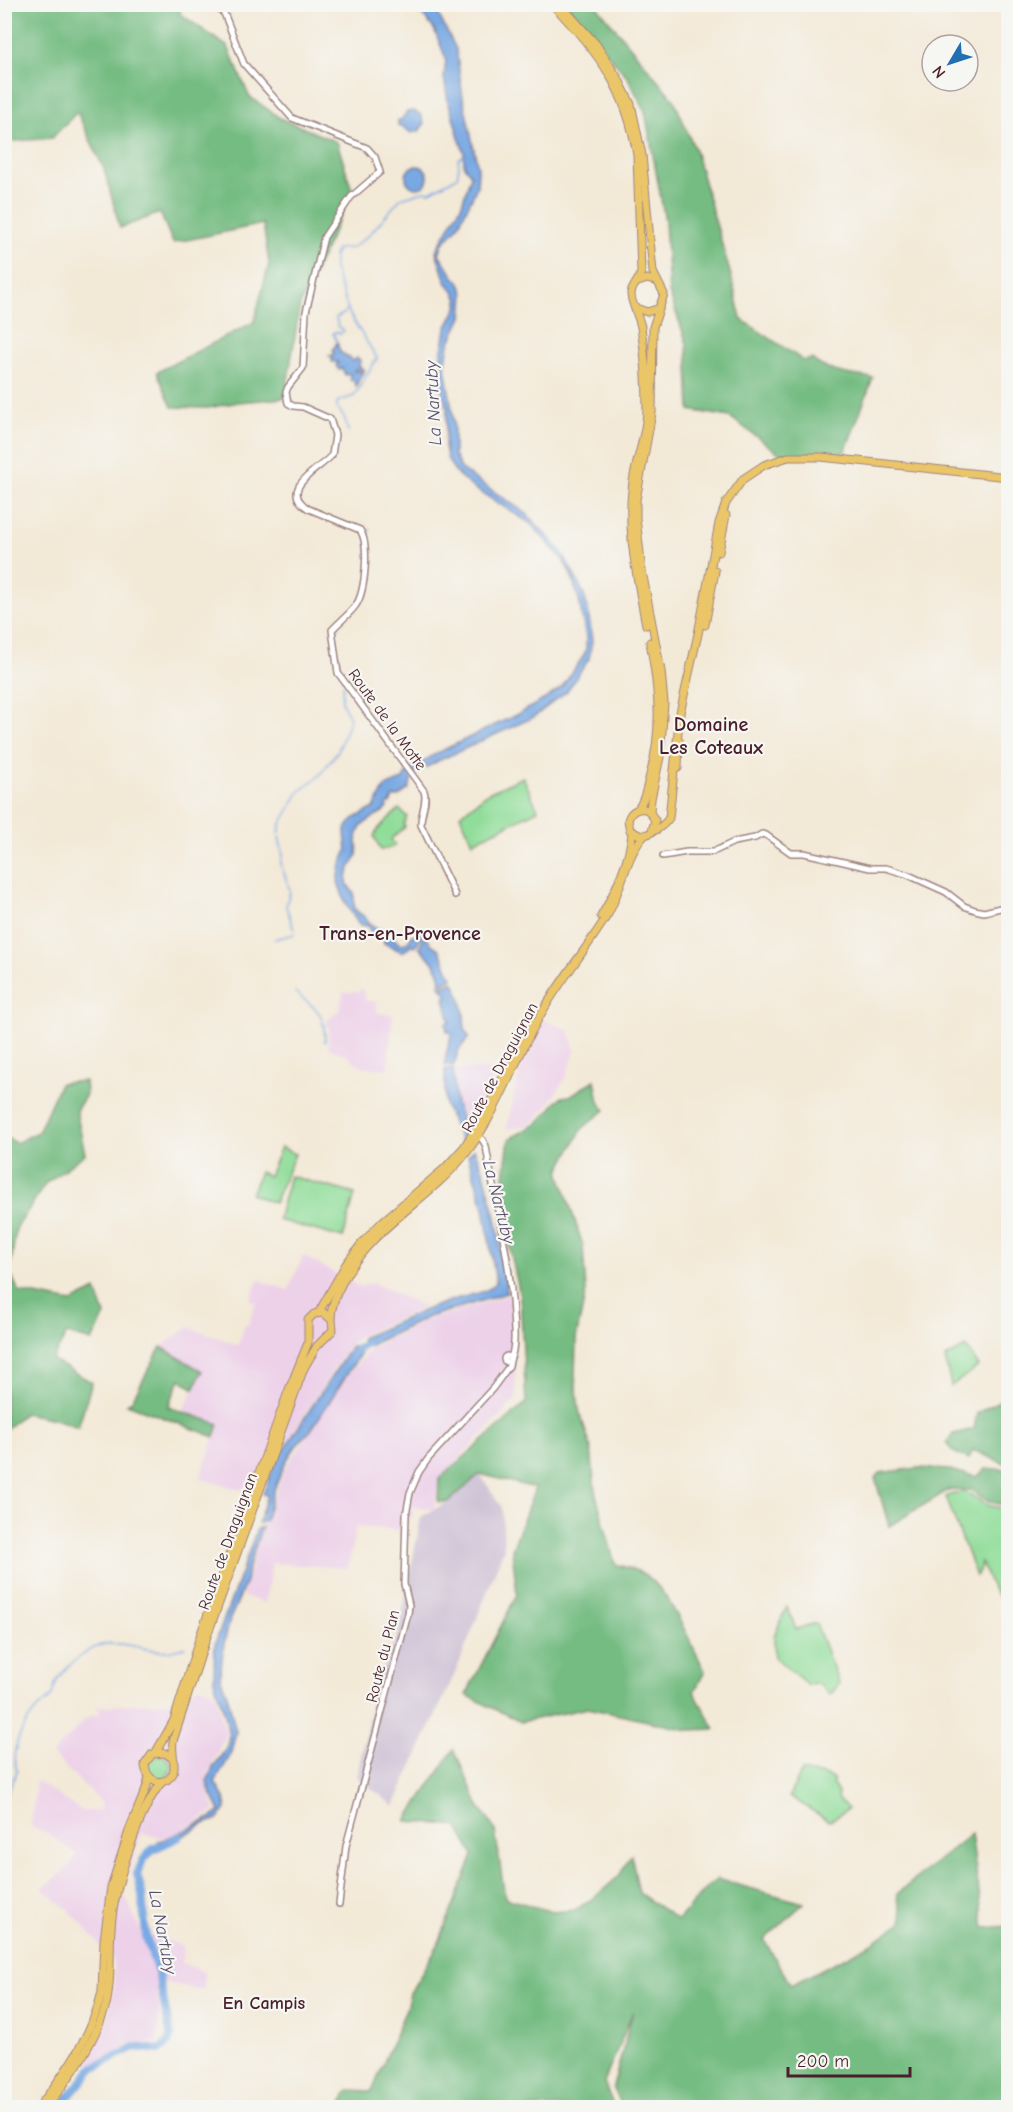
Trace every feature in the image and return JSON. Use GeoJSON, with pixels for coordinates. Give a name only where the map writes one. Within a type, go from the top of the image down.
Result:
{"type":"FeatureCollection","features":[{"type":"Feature","properties":{"kind":"main road"},"geometry":{"type":"LineString","coordinates":[[552,4],[582,36],[608,71],[618,88],[629,117],[637,155],[640,273],[638,282]]}},
{"type":"Feature","properties":{"kind":"main road"},"geometry":{"type":"LineString","coordinates":[[560,4],[596,44],[631,104],[641,147],[653,272],[664,294],[661,305],[657,309],[647,312],[636,308]]}},
{"type":"Feature","properties":{"kind":"main road"},"geometry":{"type":"LineString","coordinates":[[656,281],[647,279],[638,282],[634,285],[631,295],[640,325],[647,413],[633,479],[631,519],[640,592],[655,668],[660,712],[656,756],[644,799],[638,809],[631,813],[628,820],[628,827],[632,832],[644,836],[665,823],[670,813],[673,778],[678,767],[680,752],[678,726],[719,523],[726,503],[743,479],[764,465],[797,456],[1008,477]]}},
{"type":"Feature","properties":{"kind":"main road"},"geometry":{"type":"LineString","coordinates":[[652,831],[655,824],[651,799],[660,757],[664,703],[661,671],[642,571],[636,500],[652,413],[653,327],[657,309]]}},
{"type":"Feature","properties":{"kind":"main road"},"geometry":{"type":"LineString","coordinates":[[638,809],[644,809],[661,820],[670,813]]}},
{"type":"Feature","properties":{"kind":"main road","name":"Route de Draguignan"},"geometry":{"type":"LineString","coordinates":[[474,1138],[506,1068],[532,1020],[604,911],[631,843],[632,832]]}},
{"type":"Feature","properties":{"kind":"main road","name":"Route de Draguignan"},"geometry":{"type":"LineString","coordinates":[[331,1318],[333,1300],[351,1267],[366,1246],[388,1224],[448,1173],[474,1138],[541,1014],[607,914],[635,849],[644,836]]}},
{"type":"Feature","properties":{"kind":"main road","name":"Route de Draguignan"},"geometry":{"type":"LineString","coordinates":[[319,1312],[346,1264],[362,1243],[382,1222],[465,1150]]}},
{"type":"Feature","properties":{"kind":"main road"},"geometry":{"type":"LineString","coordinates":[[319,1312],[331,1318],[333,1330],[324,1338],[315,1338],[309,1332],[307,1325],[312,1315],[319,1312]]}},
{"type":"Feature","properties":{"kind":"main road","name":"Route de Draguignan"},"geometry":{"type":"LineString","coordinates":[[156,1752],[164,1742],[174,1720],[200,1636],[288,1392],[308,1343],[309,1332]]}},
{"type":"Feature","properties":{"kind":"main road","name":"Route de Draguignan"},"geometry":{"type":"LineString","coordinates":[[172,1758],[173,1741],[206,1639],[266,1471],[304,1368],[324,1338]]}},
{"type":"Feature","properties":{"kind":"main road"},"geometry":{"type":"LineString","coordinates":[[38,2108],[76,2056],[86,2038],[99,2004],[102,1992],[107,1909],[115,1874],[134,1828],[163,1781],[170,1777],[174,1770],[172,1758],[165,1753],[156,1752],[146,1760],[145,1769],[149,1777],[155,1781],[163,1781]]}},
{"type":"Feature","properties":{"kind":"main road"},"geometry":{"type":"LineString","coordinates":[[46,2108],[79,2063],[106,2006],[112,1919],[116,1896],[149,1777]]}},
{"type":"Feature","properties":{"kind":"street","name":"Route de la Motte"},"geometry":{"type":"LineString","coordinates":[[209,4],[224,13],[244,64],[292,118],[367,148],[375,157],[380,172],[351,197],[324,237],[306,312],[303,368],[288,387],[286,397],[292,406],[330,418],[334,428],[335,443],[332,455],[302,480],[298,499],[309,509],[351,525],[364,535],[366,555],[360,597],[355,606],[332,630],[338,673],[426,796],[420,818],[421,825],[455,895]]}},
{"type":"Feature","properties":{"kind":"street"},"geometry":{"type":"LineString","coordinates":[[663,856],[687,852],[713,852],[734,842],[755,838],[762,834],[791,854],[804,853],[870,868],[886,868],[906,874],[946,891],[964,906],[975,910],[984,912],[1008,906]]}},
{"type":"Feature","properties":{"kind":"street","name":"Route du Plan"},"geometry":{"type":"LineString","coordinates":[[339,1904],[346,1846],[408,1614],[409,1605],[404,1584],[406,1515],[410,1493],[419,1472],[428,1459],[493,1388],[504,1372],[513,1345],[513,1304],[507,1255],[487,1151],[474,1138]]}},
{"type":"Feature","properties":{"kind":"shaded area"},"geometry":{"type":"Polygon","coordinates":[[[360,989],[366,1001],[376,1001],[377,1013],[393,1015],[387,1069],[361,1066],[345,1054],[331,1050],[328,1046],[327,1019],[331,1019],[332,1015],[340,1010],[343,992],[359,992],[360,989]]]}},
{"type":"Feature","properties":{"kind":"shaded area"},"geometry":{"type":"Polygon","coordinates":[[[544,1020],[569,1030],[575,1051],[565,1079],[546,1108],[529,1125],[507,1129],[523,1053],[544,1020]]]}},
{"type":"Feature","properties":{"kind":"shaded area"},"geometry":{"type":"Polygon","coordinates":[[[454,1069],[491,1069],[488,1099],[468,1135],[458,1105],[454,1069]]]}},
{"type":"Feature","properties":{"kind":"shaded area"},"geometry":{"type":"Polygon","coordinates":[[[303,1256],[360,1287],[373,1283],[425,1307],[359,1336],[348,1347],[289,1439],[241,1490],[200,1478],[219,1425],[182,1413],[202,1371],[161,1347],[188,1327],[238,1345],[256,1303],[250,1300],[258,1280],[288,1290],[303,1256]]]}},
{"type":"Feature","properties":{"kind":"shaded area"},"geometry":{"type":"Polygon","coordinates":[[[510,1295],[515,1347],[516,1399],[439,1479],[434,1509],[412,1507],[413,1515],[403,1530],[356,1527],[348,1568],[272,1563],[265,1603],[243,1596],[256,1547],[285,1468],[348,1375],[371,1348],[426,1320],[510,1295]]]}},
{"type":"Feature","properties":{"kind":"shaded area"},"geometry":{"type":"Polygon","coordinates":[[[480,1474],[502,1508],[504,1549],[456,1671],[394,1806],[357,1777],[376,1683],[398,1636],[421,1517],[448,1502],[480,1474]]]}},
{"type":"Feature","properties":{"kind":"shaded area"},"geometry":{"type":"Polygon","coordinates":[[[199,1686],[215,1692],[226,1733],[207,1776],[206,1784],[215,1810],[180,1832],[165,1838],[141,1833],[123,1891],[141,1932],[183,1946],[182,1963],[205,1973],[203,1991],[155,1980],[160,2011],[157,2042],[129,2044],[94,2064],[85,2062],[106,2024],[114,1989],[114,1961],[68,1909],[42,1889],[63,1872],[77,1855],[48,1833],[31,1827],[36,1781],[82,1811],[100,1811],[102,1803],[52,1754],[89,1716],[101,1713],[96,1707],[174,1701],[199,1686]]]}},
{"type":"Feature","properties":{"kind":"green space"},"geometry":{"type":"Polygon","coordinates":[[[5,4],[184,5],[179,13],[228,47],[249,96],[280,118],[337,142],[352,190],[300,305],[285,398],[238,402],[208,408],[172,407],[157,372],[254,322],[269,264],[263,224],[173,243],[160,213],[120,228],[104,169],[77,112],[52,138],[5,142],[5,4]]]}},
{"type":"Feature","properties":{"kind":"green space"},"geometry":{"type":"Polygon","coordinates":[[[567,5],[596,5],[674,100],[695,150],[741,319],[804,361],[812,359],[832,370],[873,378],[845,452],[784,457],[730,417],[690,410],[687,344],[669,292],[665,221],[645,111],[628,78],[567,5]]]}},
{"type":"Feature","properties":{"kind":"green space"},"geometry":{"type":"Polygon","coordinates":[[[523,777],[538,810],[473,842],[460,815],[488,793],[523,777]]]}},
{"type":"Feature","properties":{"kind":"green space"},"geometry":{"type":"Polygon","coordinates":[[[399,809],[407,817],[405,827],[391,839],[395,846],[381,850],[374,836],[382,824],[399,809]]]}},
{"type":"Feature","properties":{"kind":"green space"},"geometry":{"type":"Polygon","coordinates":[[[595,1080],[599,1102],[605,1110],[582,1129],[559,1171],[583,1246],[586,1291],[576,1338],[575,1376],[579,1410],[591,1448],[595,1491],[615,1564],[642,1573],[652,1580],[670,1603],[705,1671],[694,1692],[715,1729],[688,1730],[588,1708],[521,1722],[466,1695],[517,1594],[512,1550],[535,1488],[480,1474],[448,1502],[438,1502],[439,1479],[526,1403],[520,1295],[507,1236],[504,1177],[509,1139],[537,1124],[561,1097],[570,1096],[595,1080]]]}},
{"type":"Feature","properties":{"kind":"green space"},"geometry":{"type":"Polygon","coordinates":[[[85,1081],[86,1095],[76,1110],[85,1154],[45,1184],[16,1229],[10,1272],[19,1292],[72,1302],[96,1290],[105,1315],[92,1341],[67,1334],[52,1360],[92,1382],[78,1427],[55,1419],[24,1413],[5,1430],[5,1137],[16,1143],[38,1132],[60,1083],[85,1081]]]}},
{"type":"Feature","properties":{"kind":"green space"},"geometry":{"type":"Polygon","coordinates":[[[281,1147],[295,1154],[274,1203],[251,1194],[260,1172],[269,1176],[281,1147]]]}},
{"type":"Feature","properties":{"kind":"green space"},"geometry":{"type":"Polygon","coordinates":[[[290,1176],[355,1194],[343,1238],[278,1220],[290,1176]]]}},
{"type":"Feature","properties":{"kind":"green space"},"geometry":{"type":"Polygon","coordinates":[[[161,1347],[202,1371],[194,1389],[180,1379],[168,1407],[219,1424],[215,1437],[127,1404],[132,1400],[161,1347]]]}},
{"type":"Feature","properties":{"kind":"green space"},"geometry":{"type":"Polygon","coordinates":[[[966,1347],[979,1366],[951,1386],[945,1358],[966,1347]]]}},
{"type":"Feature","properties":{"kind":"green space"},"geometry":{"type":"Polygon","coordinates":[[[1008,1396],[1008,1463],[973,1450],[969,1459],[953,1452],[946,1443],[953,1434],[974,1429],[977,1413],[1008,1396]]]}},
{"type":"Feature","properties":{"kind":"green space"},"geometry":{"type":"Polygon","coordinates":[[[918,1468],[950,1470],[977,1477],[985,1469],[1008,1469],[1008,1505],[989,1502],[971,1490],[950,1489],[889,1526],[875,1478],[879,1473],[918,1468]]]}},
{"type":"Feature","properties":{"kind":"green space"},"geometry":{"type":"Polygon","coordinates":[[[966,1492],[989,1506],[1008,1509],[1008,1599],[1001,1600],[991,1586],[981,1562],[976,1576],[946,1497],[953,1493],[966,1492]]]}},
{"type":"Feature","properties":{"kind":"green space"},"geometry":{"type":"Polygon","coordinates":[[[787,1607],[796,1629],[816,1623],[839,1684],[830,1695],[818,1684],[808,1685],[775,1658],[774,1636],[787,1607]]]}},
{"type":"Feature","properties":{"kind":"green space"},"geometry":{"type":"Polygon","coordinates":[[[454,1749],[478,1804],[495,1830],[505,1898],[553,1912],[575,1910],[595,1897],[619,1876],[631,1855],[639,1893],[678,1920],[705,1889],[717,1879],[804,1903],[764,1940],[791,1985],[871,1944],[903,1921],[897,1894],[971,1834],[984,1928],[1008,1926],[1008,2107],[622,2107],[613,2087],[633,2011],[604,2082],[614,2107],[339,2108],[349,2090],[372,2091],[406,2009],[410,1993],[438,1945],[473,1855],[457,1826],[406,1821],[454,1749]]]}},
{"type":"Feature","properties":{"kind":"green space"},"geometry":{"type":"Polygon","coordinates":[[[160,1756],[168,1759],[171,1767],[168,1775],[160,1778],[152,1775],[149,1767],[152,1759],[160,1756]]]}},
{"type":"Feature","properties":{"kind":"green space"},"geometry":{"type":"Polygon","coordinates":[[[802,1771],[834,1780],[832,1783],[838,1793],[838,1798],[848,1809],[829,1821],[789,1796],[802,1771]]]}},
{"type":"Feature","properties":{"kind":"water"},"geometry":{"type":"Polygon","coordinates":[[[433,4],[456,49],[463,98],[478,168],[477,186],[472,198],[457,228],[442,244],[439,254],[459,281],[464,293],[462,317],[449,344],[445,367],[454,422],[454,455],[465,472],[527,514],[562,552],[583,592],[592,641],[589,659],[567,691],[534,717],[438,761],[413,775],[410,771],[435,754],[522,712],[562,687],[586,649],[579,600],[571,575],[563,560],[530,523],[472,487],[455,472],[447,458],[445,446],[447,409],[440,382],[440,360],[446,329],[458,305],[458,300],[446,282],[436,251],[462,204],[471,175],[464,166],[464,153],[448,101],[444,77],[446,59],[434,29],[419,11],[418,5],[433,4]]]}},
{"type":"Feature","properties":{"kind":"water"},"geometry":{"type":"Polygon","coordinates":[[[414,111],[421,115],[424,124],[419,131],[411,133],[402,126],[398,126],[398,120],[401,120],[407,112],[414,111]]]}},
{"type":"Feature","properties":{"kind":"water"},"geometry":{"type":"Polygon","coordinates":[[[417,166],[425,169],[428,177],[425,185],[417,188],[409,185],[406,177],[409,169],[417,166]]]}},
{"type":"Feature","properties":{"kind":"water"},"geometry":{"type":"Polygon","coordinates":[[[337,342],[340,352],[354,361],[357,358],[360,360],[359,366],[364,370],[355,369],[354,371],[363,372],[356,386],[354,381],[350,380],[350,374],[345,375],[342,368],[339,370],[336,366],[338,362],[332,362],[329,356],[334,355],[333,350],[337,342]]]}},
{"type":"Feature","properties":{"kind":"water"},"geometry":{"type":"Polygon","coordinates":[[[407,772],[412,778],[409,789],[398,797],[393,797],[384,811],[359,830],[357,855],[347,877],[348,884],[354,893],[355,908],[371,925],[395,932],[394,939],[400,944],[407,943],[412,935],[416,935],[419,931],[423,935],[415,946],[411,944],[402,952],[384,943],[383,937],[370,933],[369,926],[359,925],[345,902],[338,882],[341,864],[347,850],[345,834],[347,827],[353,819],[374,808],[385,787],[402,780],[407,772]]]}},
{"type":"Feature","properties":{"kind":"water"},"geometry":{"type":"Polygon","coordinates":[[[426,935],[431,944],[439,949],[452,978],[440,985],[440,974],[431,959],[419,947],[426,935]]]}},
{"type":"Feature","properties":{"kind":"water"},"geometry":{"type":"Polygon","coordinates":[[[453,981],[461,1001],[465,1028],[469,1037],[458,1051],[454,1065],[445,1065],[451,1032],[447,1032],[446,1023],[450,1022],[444,998],[448,996],[441,987],[453,981]]]}},
{"type":"Feature","properties":{"kind":"water"},"geometry":{"type":"Polygon","coordinates":[[[445,1069],[453,1069],[456,1103],[467,1136],[462,1143],[445,1105],[445,1069]]]}},
{"type":"Feature","properties":{"kind":"water"},"geometry":{"type":"Polygon","coordinates":[[[474,1149],[484,1172],[496,1218],[505,1260],[507,1293],[428,1317],[366,1347],[361,1341],[363,1337],[440,1304],[486,1290],[496,1283],[484,1208],[468,1156],[474,1149]]]}},
{"type":"Feature","properties":{"kind":"water"},"geometry":{"type":"Polygon","coordinates":[[[351,1347],[354,1347],[360,1354],[311,1430],[286,1461],[265,1521],[258,1524],[267,1495],[263,1494],[275,1463],[351,1347]]]}},
{"type":"Feature","properties":{"kind":"water"},"geometry":{"type":"Polygon","coordinates":[[[262,1527],[248,1567],[246,1582],[230,1619],[224,1643],[220,1677],[227,1694],[236,1732],[230,1756],[215,1782],[225,1800],[226,1809],[218,1819],[178,1839],[166,1843],[159,1841],[182,1832],[220,1811],[207,1781],[226,1749],[229,1737],[226,1718],[214,1680],[215,1644],[257,1529],[262,1527]]]}},
{"type":"Feature","properties":{"kind":"waterway"},"geometry":{"type":"LineString","coordinates":[[348,431],[337,402],[354,396],[377,358],[350,315],[334,269],[334,256],[337,249],[352,248],[369,235],[401,198],[424,191],[430,192],[457,177],[458,159],[463,156]]}},
{"type":"Feature","properties":{"kind":"waterway"},"geometry":{"type":"LineString","coordinates":[[337,342],[333,333],[340,334],[344,331],[338,327],[336,318],[345,313],[347,309]]}},
{"type":"Feature","properties":{"kind":"waterway"},"geometry":{"type":"LineString","coordinates":[[368,553],[367,538],[370,529]]}},
{"type":"Feature","properties":{"kind":"waterway"},"geometry":{"type":"LineString","coordinates":[[335,636],[339,627]]}},
{"type":"Feature","properties":{"kind":"waterway"},"geometry":{"type":"LineString","coordinates":[[338,655],[342,674]]}},
{"type":"Feature","properties":{"kind":"waterway"},"geometry":{"type":"LineString","coordinates":[[279,833],[281,824],[300,791],[320,775],[339,749],[350,718],[342,702],[343,684]]}},
{"type":"Feature","properties":{"kind":"waterway"},"geometry":{"type":"LineString","coordinates":[[279,837],[283,855],[281,864],[290,891],[286,906],[294,930]]}},
{"type":"Feature","properties":{"kind":"waterway"},"geometry":{"type":"LineString","coordinates":[[275,939],[295,934]]}},
{"type":"Feature","properties":{"kind":"waterway"},"geometry":{"type":"LineString","coordinates":[[295,992],[318,1012],[323,1023],[325,1042]]}},
{"type":"Feature","properties":{"kind":"waterway","name":"La Nartuby"},"geometry":{"type":"LineString","coordinates":[[351,1357],[356,1350],[371,1339]]}},
{"type":"Feature","properties":{"kind":"waterway"},"geometry":{"type":"LineString","coordinates":[[4,1799],[17,1771],[14,1755],[19,1738],[27,1722],[51,1697],[57,1680],[72,1663],[98,1646],[106,1644],[160,1651],[185,1647]]}},
{"type":"Feature","properties":{"kind":"waterway","name":"La Nartuby"},"geometry":{"type":"LineString","coordinates":[[59,2108],[93,2068],[135,2047],[159,2050],[167,2044],[171,2036],[158,1973],[146,1937],[142,1894],[137,1874],[143,1860],[153,1849],[179,1837]]}},
{"type":"Feature","properties":{"kind":"district","name":"Domaine Les Coteaux"},"geometry":{"type":"Point","coordinates":[711,736]}},
{"type":"Feature","properties":{"kind":"district","name":"Trans-en-Provence"},"geometry":{"type":"Point","coordinates":[400,933]}},
{"type":"Feature","properties":{"kind":"district","name":"En Campis"},"geometry":{"type":"Point","coordinates":[264,2003]}}]}
